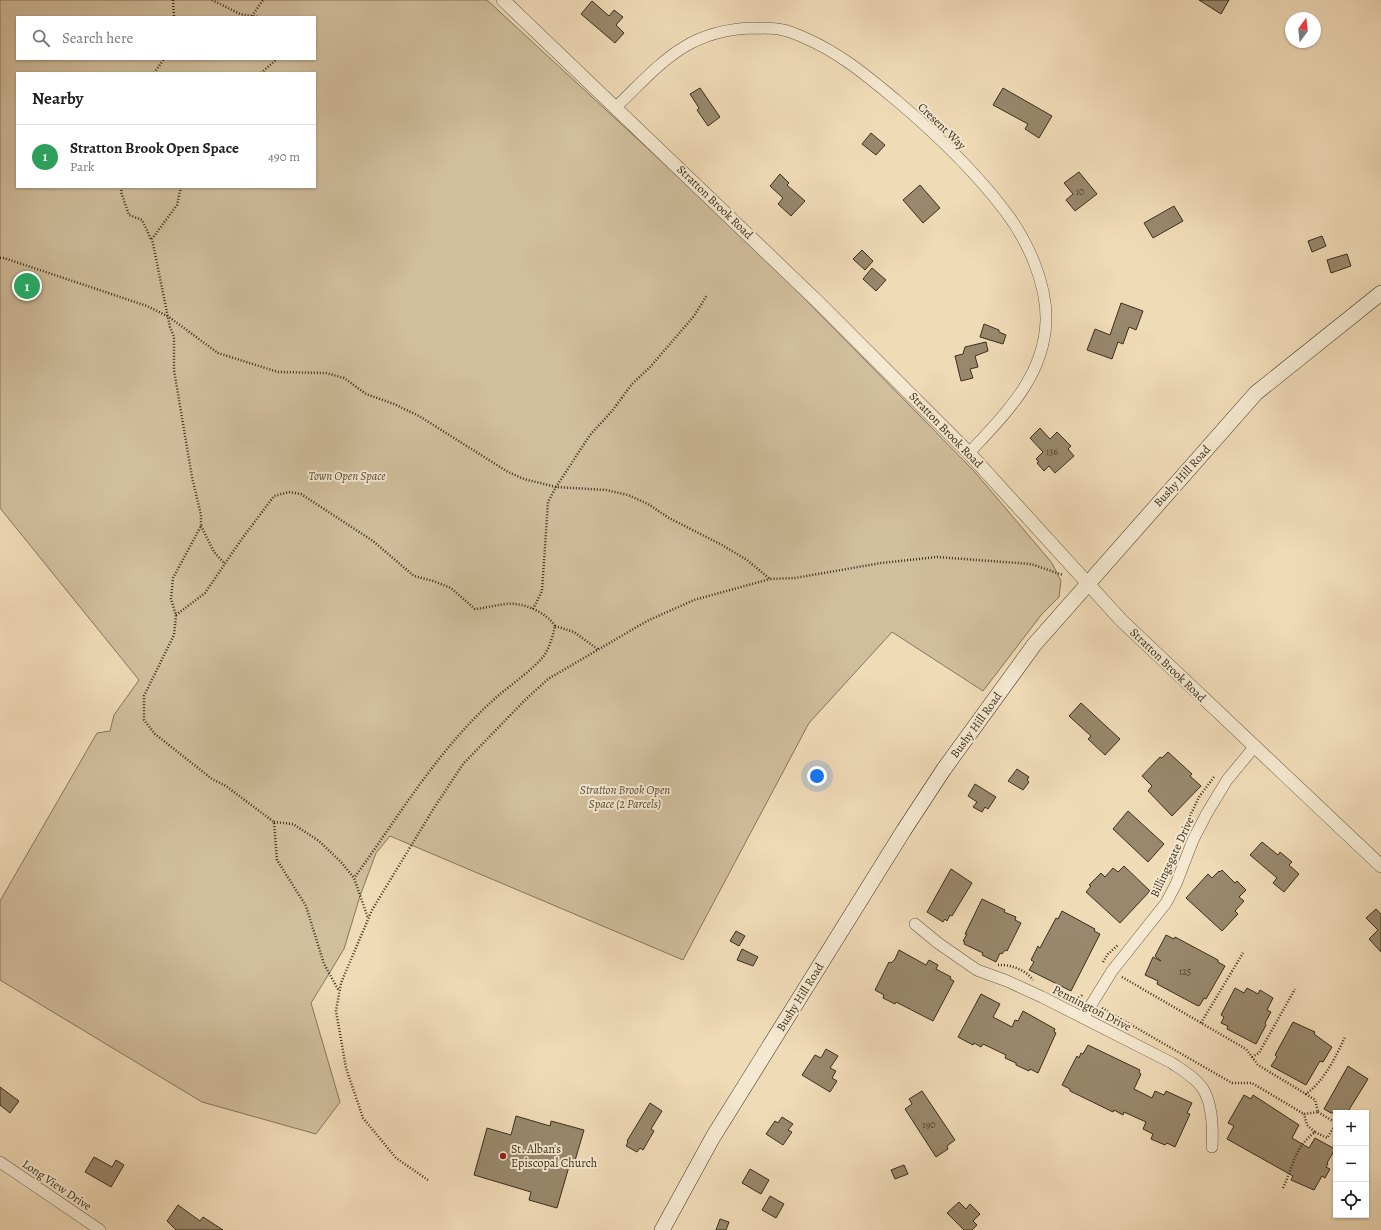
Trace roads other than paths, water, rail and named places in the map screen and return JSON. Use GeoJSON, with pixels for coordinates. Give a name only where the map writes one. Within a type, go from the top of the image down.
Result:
{"type":"FeatureCollection","features":[{"type":"Feature","properties":{"kind":"main road","name":"Bushy Hill Road"},"geometry":{"type":"LineString","coordinates":[[662,1230],[686,1185],[722,1124],[908,824],[944,770],[1034,645],[1256,393],[1381,293]]}},
{"type":"Feature","properties":{"kind":"street","name":"Stratton Brook Road"},"geometry":{"type":"LineString","coordinates":[[503,0],[818,302],[969,453],[1122,620],[1381,866]]}},
{"type":"Feature","properties":{"kind":"street","name":"Cresent Way"},"geometry":{"type":"LineString","coordinates":[[615,108],[668,56],[687,44],[722,32],[752,28],[784,30],[822,46],[855,65],[939,138],[1006,212],[1024,241],[1038,276],[1044,301],[1046,321],[1041,352],[1035,371],[1028,384],[1010,409],[969,453]]}},
{"type":"Feature","properties":{"kind":"street","name":"Billingsgate Drive"},"geometry":{"type":"LineString","coordinates":[[1083,1018],[1112,971],[1166,903],[1176,884],[1193,840],[1227,780],[1255,746]]}},
{"type":"Feature","properties":{"kind":"street","name":"Pennington Drive"},"geometry":{"type":"LineString","coordinates":[[915,924],[938,943],[978,970],[1007,981],[1083,1018],[1172,1063],[1190,1076],[1203,1089],[1211,1111],[1212,1147]]}},
{"type":"Feature","properties":{"kind":"street","name":"Long View Drive"},"geometry":{"type":"LineString","coordinates":[[0,1162],[100,1230]]}},
{"type":"Feature","properties":{"kind":"place","name":"Stratton Brook Open Space"},"geometry":{"type":"Point","coordinates":[27,286]}},
{"type":"Feature","properties":{"kind":"place","name":"St. Alban's Episcopal Church"},"geometry":{"type":"Point","coordinates":[503,1156]}},
{"type":"Feature","properties":{"kind":"park label","name":"Town Open Space"},"geometry":{"type":"Point","coordinates":[347,476]}},
{"type":"Feature","properties":{"kind":"park label","name":"Stratton Brook Open Space (2 Parcels)"},"geometry":{"type":"Point","coordinates":[625,797]}}]}
